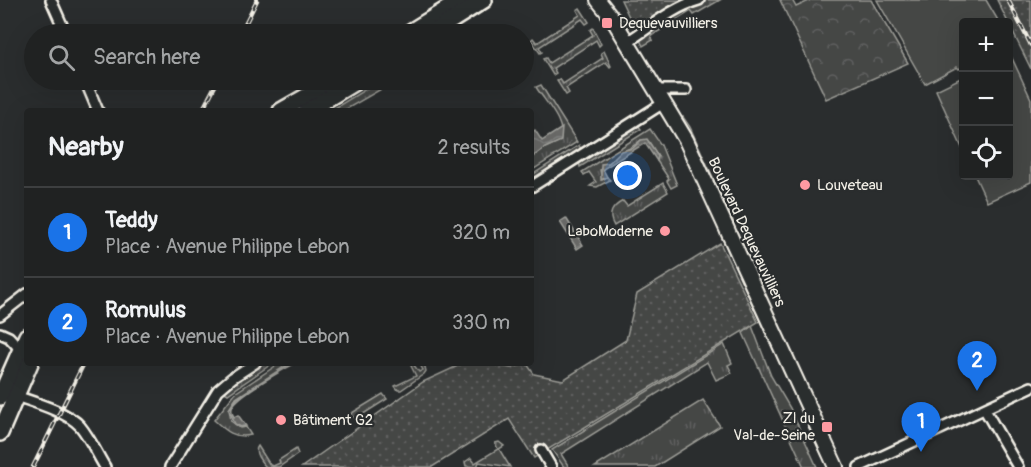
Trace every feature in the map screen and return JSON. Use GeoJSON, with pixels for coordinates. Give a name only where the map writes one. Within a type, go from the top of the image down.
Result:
{"type":"FeatureCollection","features":[{"type":"Feature","properties":{"kind":"main road"},"geometry":{"type":"LineString","coordinates":[[423,24],[462,0]]}},
{"type":"Feature","properties":{"kind":"main road"},"geometry":{"type":"LineString","coordinates":[[446,24],[484,0]]}},
{"type":"Feature","properties":{"kind":"main road","name":"Boulevard Dequevauvilliers"},"geometry":{"type":"LineString","coordinates":[[598,0],[613,19],[661,96],[698,164],[836,467]]}},
{"type":"Feature","properties":{"kind":"main road","name":"Boulevard Dequevauvilliers"},"geometry":{"type":"LineString","coordinates":[[608,0],[613,19]]}},
{"type":"Feature","properties":{"kind":"main road"},"geometry":{"type":"LineString","coordinates":[[290,108],[319,90]]}},
{"type":"Feature","properties":{"kind":"main road"},"geometry":{"type":"LineString","coordinates":[[312,108],[342,90]]}},
{"type":"Feature","properties":{"kind":"main road"},"geometry":{"type":"LineString","coordinates":[[0,398],[24,343]]}},
{"type":"Feature","properties":{"kind":"main road"},"geometry":{"type":"LineString","coordinates":[[0,433],[29,366]]}},
{"type":"Feature","properties":{"kind":"street"},"geometry":{"type":"LineString","coordinates":[[51,0],[62,24]]}},
{"type":"Feature","properties":{"kind":"street"},"geometry":{"type":"LineString","coordinates":[[627,42],[691,2],[699,0]]}},
{"type":"Feature","properties":{"kind":"street"},"geometry":{"type":"LineString","coordinates":[[89,90],[97,108]]}},
{"type":"Feature","properties":{"kind":"street"},"geometry":{"type":"LineString","coordinates":[[534,185],[661,96],[686,90]]}},
{"type":"Feature","properties":{"kind":"street"},"geometry":{"type":"LineString","coordinates":[[0,315],[24,296]]}},
{"type":"Feature","properties":{"kind":"street"},"geometry":{"type":"LineString","coordinates":[[1,337],[9,337],[24,343]]}},
{"type":"Feature","properties":{"kind":"street"},"geometry":{"type":"LineString","coordinates":[[170,467],[218,390],[250,366]]}},
{"type":"Feature","properties":{"kind":"street"},"geometry":{"type":"LineString","coordinates":[[859,467],[1031,387]]}},
{"type":"Feature","properties":{"kind":"street"},"geometry":{"type":"LineString","coordinates":[[16,396],[51,409],[76,423],[83,430],[105,467]]}},
{"type":"Feature","properties":{"kind":"street"},"geometry":{"type":"LineString","coordinates":[[985,410],[1018,467]]}},
{"type":"Feature","properties":{"kind":"street"},"geometry":{"type":"LineString","coordinates":[[541,450],[551,467]]}},
{"type":"Feature","properties":{"kind":"green space"},"geometry":{"type":"Polygon","coordinates":[[[621,0],[720,0],[694,15],[691,11],[651,36],[653,40],[643,46],[621,0]]]}},
{"type":"Feature","properties":{"kind":"green space"},"geometry":{"type":"Polygon","coordinates":[[[780,0],[792,0],[796,7],[811,0],[871,0],[908,63],[826,99],[780,0]]]}},
{"type":"Feature","properties":{"kind":"green space"},"geometry":{"type":"Polygon","coordinates":[[[877,0],[986,0],[997,18],[959,18],[959,69],[957,67],[925,84],[877,0]]]}},
{"type":"Feature","properties":{"kind":"green space"},"geometry":{"type":"Polygon","coordinates":[[[997,0],[1031,0],[1031,69],[1013,32],[1013,18],[1006,18],[997,0]]]}},
{"type":"Feature","properties":{"kind":"green space"},"geometry":{"type":"Polygon","coordinates":[[[580,8],[589,22],[586,24],[582,19],[539,47],[542,52],[540,53],[534,44],[534,39],[537,43],[580,15],[577,10],[580,8]]]}},
{"type":"Feature","properties":{"kind":"green space"},"geometry":{"type":"Polygon","coordinates":[[[593,28],[601,44],[599,46],[596,40],[553,68],[556,73],[553,75],[543,59],[546,58],[549,63],[593,35],[590,30],[593,28]]]}},
{"type":"Feature","properties":{"kind":"green space"},"geometry":{"type":"Polygon","coordinates":[[[604,51],[611,66],[606,62],[566,88],[569,93],[566,95],[557,81],[560,79],[563,84],[603,58],[601,53],[604,51]]]}},
{"type":"Feature","properties":{"kind":"green space"},"geometry":{"type":"Polygon","coordinates":[[[1013,60],[1031,99],[1031,182],[987,202],[977,180],[1013,180],[1013,60]]]}},
{"type":"Feature","properties":{"kind":"green space"},"geometry":{"type":"Polygon","coordinates":[[[959,79],[959,141],[936,90],[959,79]]]}},
{"type":"Feature","properties":{"kind":"green space"},"geometry":{"type":"Polygon","coordinates":[[[541,85],[577,142],[534,169],[534,156],[560,141],[561,134],[558,120],[536,87],[541,85]]]}},
{"type":"Feature","properties":{"kind":"green space"},"geometry":{"type":"Polygon","coordinates":[[[364,90],[380,90],[348,108],[335,108],[364,90]]]}},
{"type":"Feature","properties":{"kind":"green space"},"geometry":{"type":"Polygon","coordinates":[[[683,117],[690,127],[734,223],[730,223],[681,119],[683,117]]]}},
{"type":"Feature","properties":{"kind":"green space"},"geometry":{"type":"Polygon","coordinates":[[[638,125],[641,129],[580,167],[579,162],[638,125]]]}},
{"type":"Feature","properties":{"kind":"green space"},"geometry":{"type":"Polygon","coordinates":[[[650,129],[661,145],[677,185],[671,188],[667,181],[669,179],[657,161],[658,156],[649,142],[641,140],[610,162],[603,164],[600,170],[602,180],[607,177],[610,180],[597,187],[590,186],[596,182],[589,172],[584,175],[582,172],[650,129]]]}},
{"type":"Feature","properties":{"kind":"green space"},"geometry":{"type":"Polygon","coordinates":[[[579,145],[581,150],[536,179],[534,174],[579,145]]]}},
{"type":"Feature","properties":{"kind":"green space"},"geometry":{"type":"Polygon","coordinates":[[[663,183],[668,192],[614,226],[611,214],[616,206],[623,201],[627,206],[663,183]]]}},
{"type":"Feature","properties":{"kind":"green space"},"geometry":{"type":"Polygon","coordinates":[[[721,233],[825,455],[822,456],[721,233]]]}},
{"type":"Feature","properties":{"kind":"green space"},"geometry":{"type":"Polygon","coordinates":[[[720,243],[758,322],[534,458],[509,419],[432,467],[302,467],[423,382],[458,366],[511,368],[528,366],[534,374],[563,380],[626,340],[637,294],[720,243]]]}},
{"type":"Feature","properties":{"kind":"green space"},"geometry":{"type":"Polygon","coordinates":[[[752,326],[771,376],[790,408],[817,467],[804,467],[743,333],[752,326]]]}},
{"type":"Feature","properties":{"kind":"green space"},"geometry":{"type":"Polygon","coordinates":[[[724,344],[732,363],[728,365],[732,373],[716,380],[707,362],[561,454],[569,467],[564,467],[552,450],[724,344]]]}},
{"type":"Feature","properties":{"kind":"green space"},"geometry":{"type":"Polygon","coordinates":[[[260,366],[269,366],[228,394],[223,391],[260,366]]]}},
{"type":"Feature","properties":{"kind":"green space"},"geometry":{"type":"Polygon","coordinates":[[[276,366],[285,366],[236,398],[229,409],[231,421],[240,428],[246,427],[251,435],[240,436],[231,433],[214,420],[235,393],[276,366]]]}},
{"type":"Feature","properties":{"kind":"green space"},"geometry":{"type":"Polygon","coordinates":[[[411,366],[414,366],[419,372],[423,370],[421,366],[425,366],[424,374],[401,390],[395,386],[416,376],[411,366]]]}},
{"type":"Feature","properties":{"kind":"green space"},"geometry":{"type":"Polygon","coordinates":[[[383,394],[387,399],[357,418],[347,416],[383,394]]]}},
{"type":"Feature","properties":{"kind":"green space"},"geometry":{"type":"Polygon","coordinates":[[[703,400],[720,426],[655,467],[595,467],[703,400]]]}},
{"type":"Feature","properties":{"kind":"green space"},"geometry":{"type":"Polygon","coordinates":[[[499,442],[504,446],[499,449],[510,467],[479,462],[477,467],[466,466],[465,462],[471,458],[475,463],[498,449],[495,443],[499,442]]]}},
{"type":"Feature","properties":{"kind":"green space"},"geometry":{"type":"Polygon","coordinates":[[[258,446],[273,466],[296,449],[298,454],[279,467],[266,467],[257,454],[258,446]]]}},
{"type":"Feature","properties":{"kind":"water"},"geometry":{"type":"Polygon","coordinates":[[[562,128],[561,141],[534,156],[535,130],[542,141],[562,128]]]}},
{"type":"Feature","properties":{"kind":"water"},"geometry":{"type":"Polygon","coordinates":[[[647,139],[658,156],[657,161],[645,143],[603,169],[607,177],[601,180],[601,164],[609,163],[621,151],[633,148],[641,140],[647,139]]]}},
{"type":"Feature","properties":{"kind":"water"},"geometry":{"type":"Polygon","coordinates":[[[566,218],[583,245],[577,249],[560,222],[566,218]]]}},
{"type":"Feature","properties":{"kind":"water"},"geometry":{"type":"Polygon","coordinates":[[[286,366],[290,366],[235,403],[232,414],[234,417],[238,415],[246,426],[241,427],[235,424],[229,410],[237,398],[286,366]]]}},
{"type":"Feature","properties":{"kind":"railway"},"geometry":{"type":"LineString","coordinates":[[245,24],[257,0]]}},
{"type":"Feature","properties":{"kind":"railway"},"geometry":{"type":"LineString","coordinates":[[1008,0],[1031,45]]}},
{"type":"Feature","properties":{"kind":"railway"},"geometry":{"type":"LineString","coordinates":[[204,108],[213,90]]}},
{"type":"Feature","properties":{"kind":"railway"},"geometry":{"type":"LineString","coordinates":[[33,467],[83,366]]}},
{"type":"Feature","properties":{"kind":"place","name":"Dequevauvilliers"},"geometry":{"type":"Point","coordinates":[607,23]}},
{"type":"Feature","properties":{"kind":"place","name":"Louveteau"},"geometry":{"type":"Point","coordinates":[805,185]}},
{"type":"Feature","properties":{"kind":"place","name":"LaboModerne"},"geometry":{"type":"Point","coordinates":[665,231]}},
{"type":"Feature","properties":{"kind":"place","name":"Romulus"},"geometry":{"type":"Point","coordinates":[977,391]}},
{"type":"Feature","properties":{"kind":"place","name":"Bâtiment G2"},"geometry":{"type":"Point","coordinates":[281,420]}},
{"type":"Feature","properties":{"kind":"place","name":"ZI du Val-de-Seine"},"geometry":{"type":"Point","coordinates":[827,427]}},
{"type":"Feature","properties":{"kind":"place","name":"Teddy"},"geometry":{"type":"Point","coordinates":[921,452]}}]}
